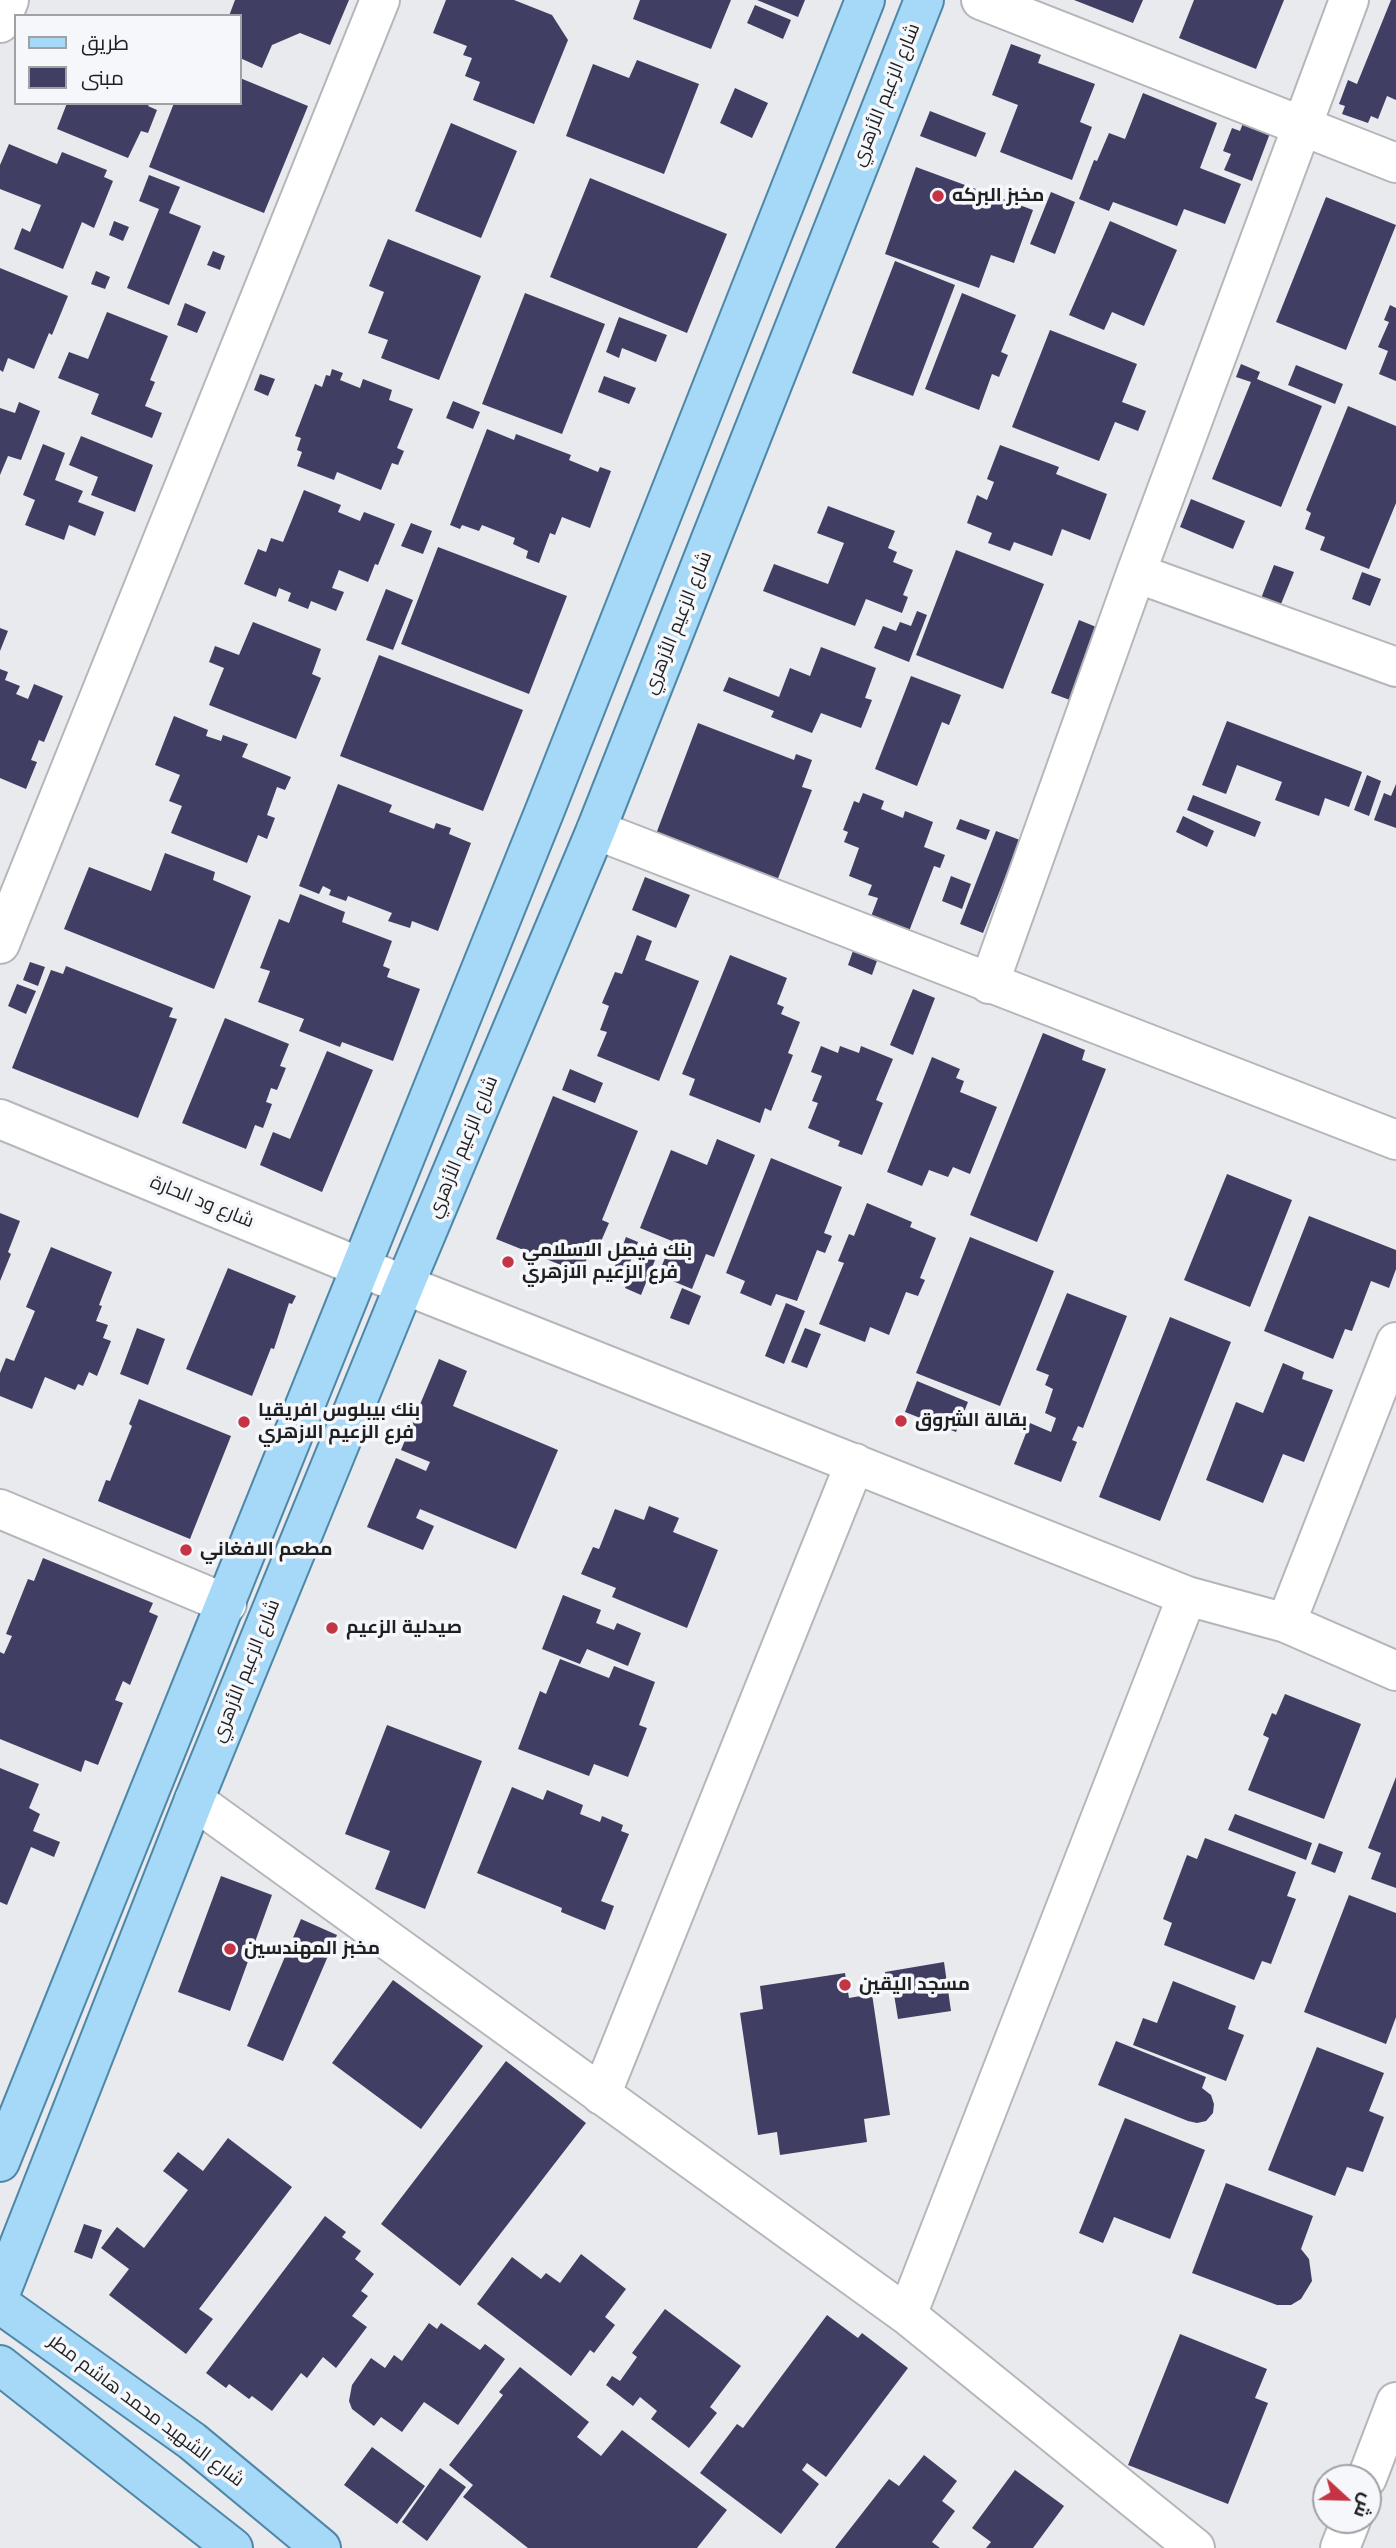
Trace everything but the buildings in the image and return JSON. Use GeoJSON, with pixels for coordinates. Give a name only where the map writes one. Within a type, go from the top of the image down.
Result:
{"type":"FeatureCollection","features":[{"type":"Feature","properties":{"kind":"main road"},"geometry":{"type":"LineString","coordinates":[[0,2162],[362,1268],[865,0]]}},
{"type":"Feature","properties":{"kind":"main road","name":"شارع الزعيم الأزهري"},"geometry":{"type":"LineString","coordinates":[[0,2294],[194,1800],[405,1284],[596,830],[924,0]]}},
{"type":"Feature","properties":{"kind":"main road","name":"شارع الشهيد محمد هاشم مطر"},"geometry":{"type":"LineString","coordinates":[[0,2304],[192,2441],[321,2548]]}},
{"type":"Feature","properties":{"kind":"main road"},"geometry":{"type":"LineString","coordinates":[[0,2365],[233,2548]]}},
{"type":"Feature","properties":{"kind":"street"},"geometry":{"type":"LineString","coordinates":[[0,23],[9,0]]}},
{"type":"Feature","properties":{"kind":"street"},"geometry":{"type":"LineString","coordinates":[[0,944],[380,0]]}},
{"type":"Feature","properties":{"kind":"street"},"geometry":{"type":"LineString","coordinates":[[981,0],[1396,163]]}},
{"type":"Feature","properties":{"kind":"street"},"geometry":{"type":"LineString","coordinates":[[989,984],[1136,573],[1349,0]]}},
{"type":"Feature","properties":{"kind":"street"},"geometry":{"type":"LineString","coordinates":[[1136,573],[1396,667]]}},
{"type":"Feature","properties":{"kind":"street"},"geometry":{"type":"LineString","coordinates":[[596,830],[1396,1140]]}},
{"type":"Feature","properties":{"kind":"street","name":"شارع ود الحارة"},"geometry":{"type":"LineString","coordinates":[[0,1119],[362,1268],[1187,1596],[1286,1623],[1396,1671]]}},
{"type":"Feature","properties":{"kind":"street"},"geometry":{"type":"LineString","coordinates":[[1286,1623],[1396,1342]]}},
{"type":"Feature","properties":{"kind":"street"},"geometry":{"type":"LineString","coordinates":[[601,2095],[855,1463]]}},
{"type":"Feature","properties":{"kind":"street"},"geometry":{"type":"LineString","coordinates":[[0,1509],[227,1604]]}},
{"type":"Feature","properties":{"kind":"street"},"geometry":{"type":"LineString","coordinates":[[906,2315],[1187,1596]]}},
{"type":"Feature","properties":{"kind":"street"},"geometry":{"type":"LineString","coordinates":[[194,1800],[906,2315],[1195,2548]]}},
{"type":"Feature","properties":{"kind":"street"},"geometry":{"type":"LineString","coordinates":[[1372,2464],[1396,2402]]}},
{"type":"Feature","properties":{"kind":"place","name":"مخبز البركه"},"geometry":{"type":"Point","coordinates":[938,196]}},
{"type":"Feature","properties":{"kind":"place","name":"بنك فيصل الاسلامي فرع الزعيم الازهري"},"geometry":{"type":"Point","coordinates":[508,1262]}},
{"type":"Feature","properties":{"kind":"place","name":"بقالة الشروق"},"geometry":{"type":"Point","coordinates":[901,1421]}},
{"type":"Feature","properties":{"kind":"place","name":"بنك بيبلوس افريقيا فرع الزعيم الازهري"},"geometry":{"type":"Point","coordinates":[244,1422]}},
{"type":"Feature","properties":{"kind":"place","name":"مطعم الافغاني"},"geometry":{"type":"Point","coordinates":[186,1550]}},
{"type":"Feature","properties":{"kind":"place","name":"صيدلية الزعيم"},"geometry":{"type":"Point","coordinates":[332,1628]}},
{"type":"Feature","properties":{"kind":"place","name":"مخبز المهندسين"},"geometry":{"type":"Point","coordinates":[230,1949]}},
{"type":"Feature","properties":{"kind":"place","name":"مسجد اليقين"},"geometry":{"type":"Point","coordinates":[845,1985]}}]}
